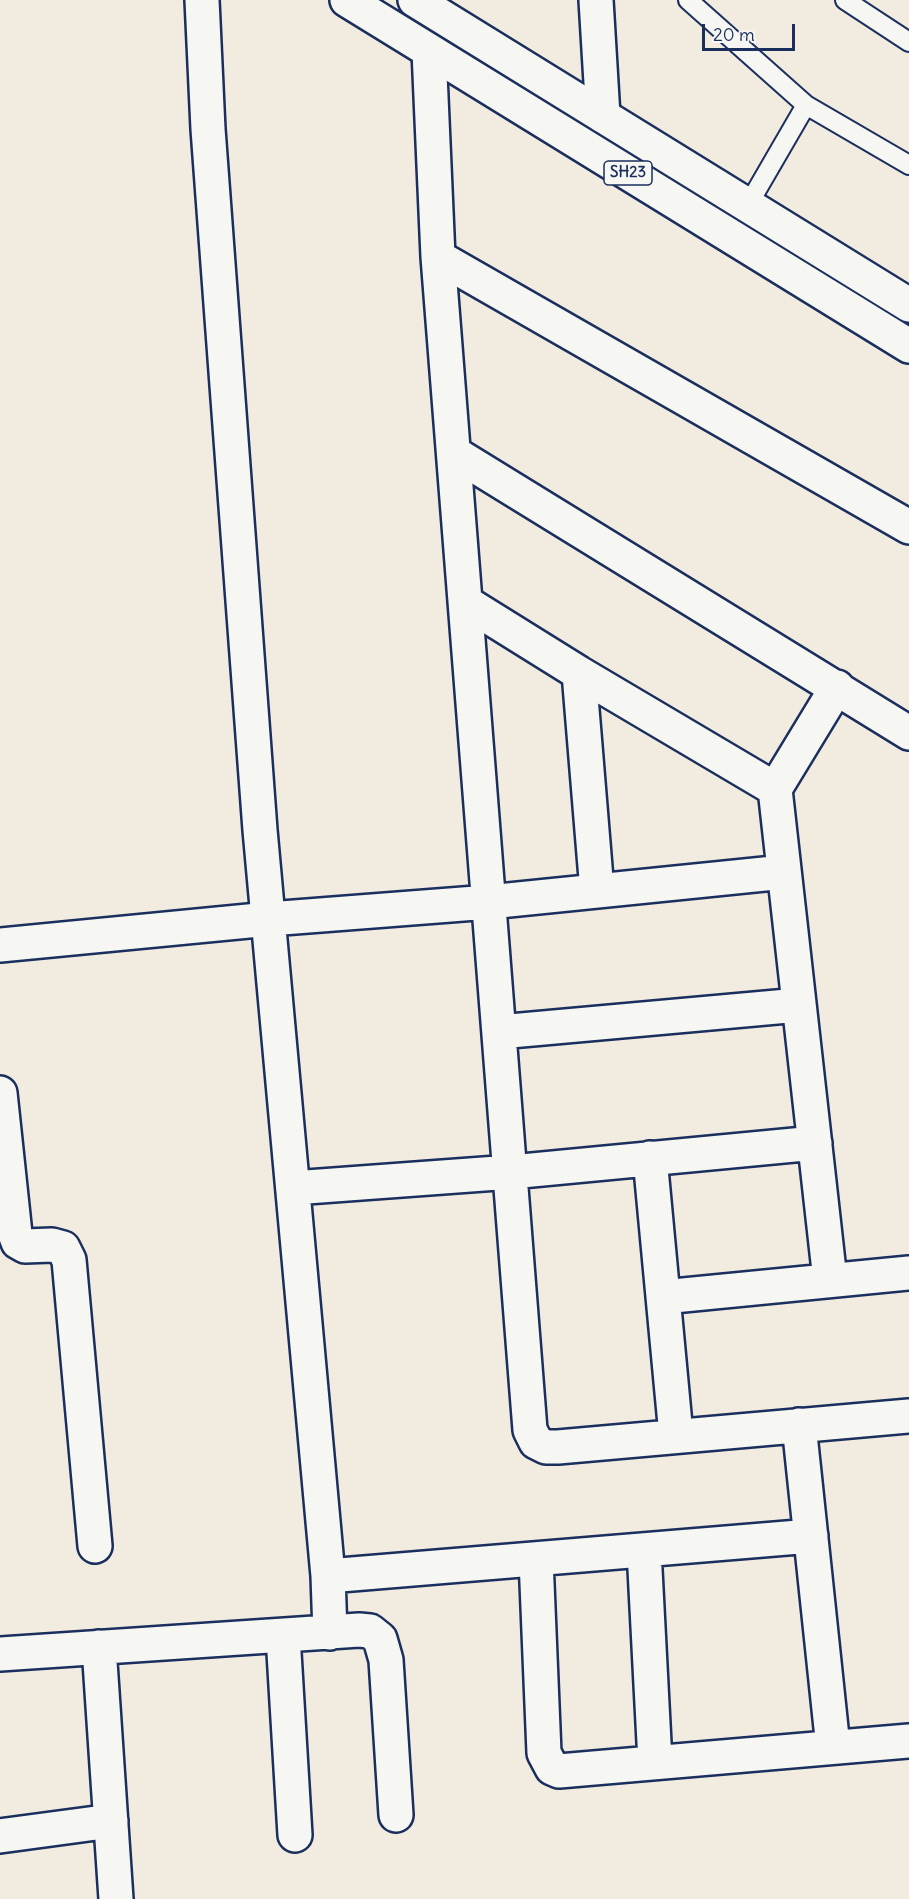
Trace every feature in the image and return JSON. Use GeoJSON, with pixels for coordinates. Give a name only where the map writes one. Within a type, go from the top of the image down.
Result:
{"type":"FeatureCollection","features":[{"type":"Feature","properties":{"kind":"street"},"geometry":{"type":"LineString","coordinates":[[202,0],[208,129],[269,919],[328,1576],[330,1633]]}},
{"type":"Feature","properties":{"kind":"street","name":"SH23"},"geometry":{"type":"LineString","coordinates":[[347,0],[909,346]]}},
{"type":"Feature","properties":{"kind":"street","name":"SH23"},"geometry":{"type":"LineString","coordinates":[[416,0],[445,10],[603,116],[909,305]]}},
{"type":"Feature","properties":{"kind":"street"},"geometry":{"type":"LineString","coordinates":[[596,0],[603,116]]}},
{"type":"Feature","properties":{"kind":"street"},"geometry":{"type":"LineString","coordinates":[[429,51],[438,257],[530,1430],[536,1442],[546,1447],[558,1447],[909,1416]]}},
{"type":"Feature","properties":{"kind":"street"},"geometry":{"type":"LineString","coordinates":[[438,257],[909,527]]}},
{"type":"Feature","properties":{"kind":"street"},"geometry":{"type":"LineString","coordinates":[[454,453],[909,733]]}},
{"type":"Feature","properties":{"kind":"street"},"geometry":{"type":"LineString","coordinates":[[465,602],[579,673],[775,789]]}},
{"type":"Feature","properties":{"kind":"street"},"geometry":{"type":"LineString","coordinates":[[579,673],[597,891]]}},
{"type":"Feature","properties":{"kind":"street"},"geometry":{"type":"LineString","coordinates":[[830,1280],[775,789],[837,687]]}},
{"type":"Feature","properties":{"kind":"street"},"geometry":{"type":"LineString","coordinates":[[0,945],[269,919],[489,902],[784,872]]}},
{"type":"Feature","properties":{"kind":"street"},"geometry":{"type":"LineString","coordinates":[[499,1032],[799,1005]]}},
{"type":"Feature","properties":{"kind":"street"},"geometry":{"type":"LineString","coordinates":[[0,1093],[15,1234],[18,1242],[25,1246],[52,1245],[63,1248],[69,1260],[95,1546]]}},
{"type":"Feature","properties":{"kind":"street"},"geometry":{"type":"LineString","coordinates":[[293,1188],[511,1172],[815,1143]]}},
{"type":"Feature","properties":{"kind":"street"},"geometry":{"type":"LineString","coordinates":[[650,1158],[676,1435]]}},
{"type":"Feature","properties":{"kind":"street"},"geometry":{"type":"LineString","coordinates":[[663,1297],[909,1273]]}},
{"type":"Feature","properties":{"kind":"street"},"geometry":{"type":"LineString","coordinates":[[799,1425],[833,1748]]}},
{"type":"Feature","properties":{"kind":"street"},"geometry":{"type":"LineString","coordinates":[[328,1576],[811,1536]]}},
{"type":"Feature","properties":{"kind":"street"},"geometry":{"type":"LineString","coordinates":[[644,1550],[655,1762]]}},
{"type":"Feature","properties":{"kind":"street"},"geometry":{"type":"LineString","coordinates":[[536,1558],[544,1753],[552,1768],[559,1771],[909,1741]]}},
{"type":"Feature","properties":{"kind":"street"},"geometry":{"type":"LineString","coordinates":[[0,1650],[99,1647],[370,1631],[380,1639],[386,1660],[396,1815]]}},
{"type":"Feature","properties":{"kind":"street"},"geometry":{"type":"LineString","coordinates":[[283,1636],[295,1835]]}},
{"type":"Feature","properties":{"kind":"street"},"geometry":{"type":"LineString","coordinates":[[99,1647],[116,1899]]}},
{"type":"Feature","properties":{"kind":"street"},"geometry":{"type":"LineString","coordinates":[[0,1836],[111,1821]]}},
{"type":"Feature","properties":{"kind":"lane"},"geometry":{"type":"LineString","coordinates":[[688,0],[806,105],[909,165]]}},
{"type":"Feature","properties":{"kind":"lane"},"geometry":{"type":"LineString","coordinates":[[845,0],[909,42]]}},
{"type":"Feature","properties":{"kind":"lane"},"geometry":{"type":"LineString","coordinates":[[748,205],[806,105]]}}]}
